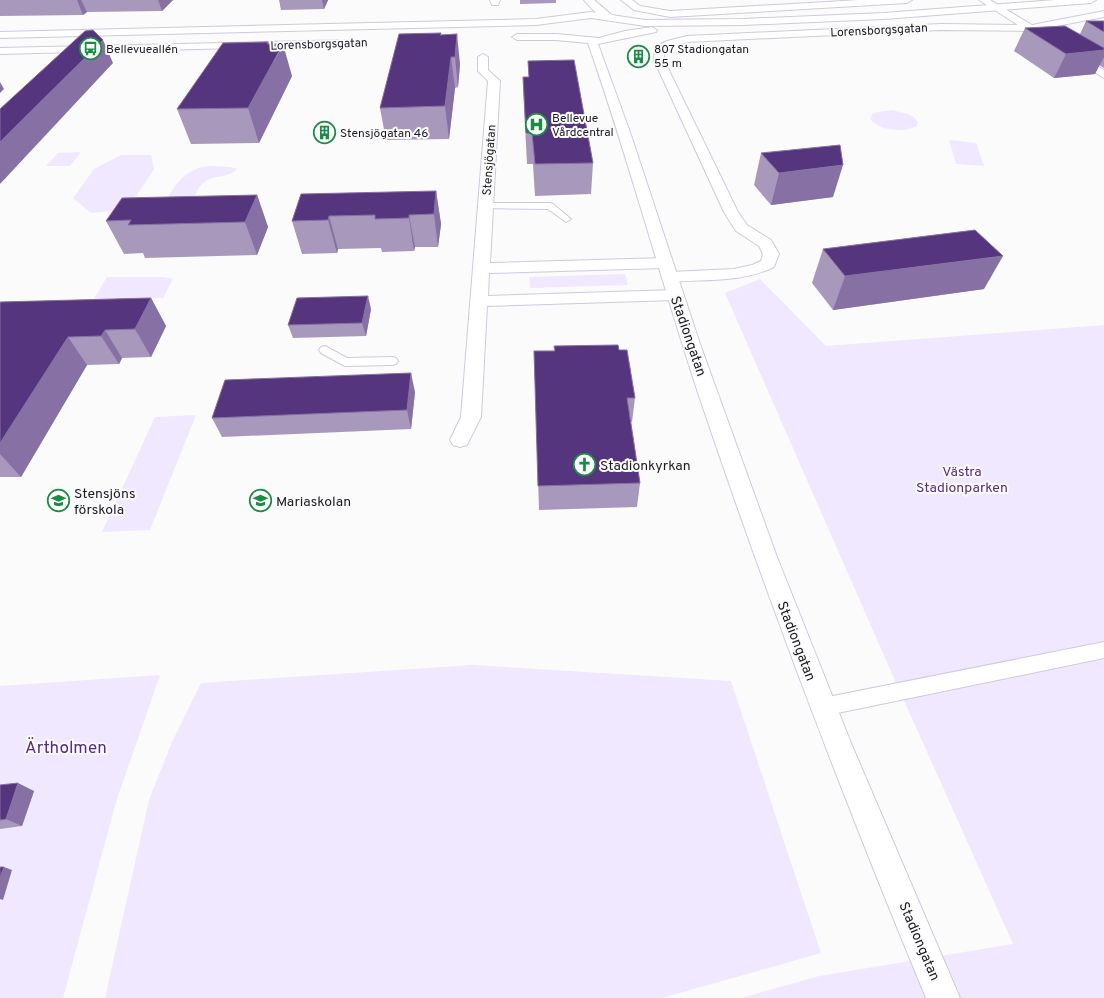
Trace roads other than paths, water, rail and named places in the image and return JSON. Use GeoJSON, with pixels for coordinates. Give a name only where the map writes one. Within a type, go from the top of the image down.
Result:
{"type":"FeatureCollection","features":[{"type":"Feature","properties":{"kind":"main road"},"geometry":{"type":"LineString","coordinates":[[589,0],[594,6],[612,17],[623,21],[629,27],[625,34]]}},
{"type":"Feature","properties":{"kind":"main road","name":"Lorensborgsgatan"},"geometry":{"type":"LineString","coordinates":[[626,0],[637,8],[670,14],[907,0]]}},
{"type":"Feature","properties":{"kind":"main road"},"geometry":{"type":"LineString","coordinates":[[984,0],[1042,35]]}},
{"type":"Feature","properties":{"kind":"main road","name":"Lorensborgsgatan"},"geometry":{"type":"LineString","coordinates":[[0,35],[536,22],[575,16],[612,17],[645,23],[743,22],[884,16],[1091,0]]}},
{"type":"Feature","properties":{"kind":"main road"},"geometry":{"type":"LineString","coordinates":[[575,16],[579,6]]}},
{"type":"Feature","properties":{"kind":"main road","name":"Lorensborgsgatan"},"geometry":{"type":"LineString","coordinates":[[658,53],[659,49],[663,46],[687,39],[941,27],[1030,28],[1104,14]]}},
{"type":"Feature","properties":{"kind":"main road"},"geometry":{"type":"LineString","coordinates":[[561,19],[553,26],[553,30],[566,38]]}},
{"type":"Feature","properties":{"kind":"main road","name":"Lorensborgsgatan"},"geometry":{"type":"LineString","coordinates":[[504,38],[566,38],[592,41],[607,40],[625,34],[743,22]]}},
{"type":"Feature","properties":{"kind":"main road","name":"Stadiongatan"},"geometry":{"type":"LineString","coordinates":[[592,41],[625,134],[670,279],[743,495],[788,618],[822,707],[944,998]]}},
{"type":"Feature","properties":{"kind":"main road","name":"Lorensborgsgatan"},"geometry":{"type":"LineString","coordinates":[[0,50],[364,42]]}},
{"type":"Feature","properties":{"kind":"main road"},"geometry":{"type":"LineString","coordinates":[[1062,48],[1104,74]]}},
{"type":"Feature","properties":{"kind":"main road","name":"Stadiongatan"},"geometry":{"type":"LineString","coordinates":[[658,53],[659,60],[732,212],[741,228],[766,243],[771,254],[768,264],[760,268],[734,273],[670,279]]}},
{"type":"Feature","properties":{"kind":"main road","name":"Stensjögatan"},"geometry":{"type":"LineString","coordinates":[[460,440],[470,417],[482,268],[494,81],[483,71],[483,57]]}},
{"type":"Feature","properties":{"kind":"main road"},"geometry":{"type":"LineString","coordinates":[[482,268],[670,279]]}},
{"type":"Feature","properties":{"kind":"main road"},"geometry":{"type":"LineString","coordinates":[[479,301],[670,279]]}},
{"type":"Feature","properties":{"kind":"lane"},"geometry":{"type":"LineString","coordinates":[[486,206],[550,206],[566,220]]}},
{"type":"Feature","properties":{"kind":"lane"},"geometry":{"type":"LineString","coordinates":[[326,350],[345,362],[392,361]]}},
{"type":"Feature","properties":{"kind":"lane"},"geometry":{"type":"LineString","coordinates":[[822,707],[1104,650]]}},
{"type":"Feature","properties":{"kind":"place","name":"Bellevueallén"},"geometry":{"type":"Point","coordinates":[90,49]}},
{"type":"Feature","properties":{"kind":"place","name":"807 Stadiongatan 55 m"},"geometry":{"type":"Point","coordinates":[639,56]}},
{"type":"Feature","properties":{"kind":"place","name":"Bellevue Vårdcentral"},"geometry":{"type":"Point","coordinates":[537,125]}},
{"type":"Feature","properties":{"kind":"place","name":"Stensjögatan 46"},"geometry":{"type":"Point","coordinates":[324,133]}},
{"type":"Feature","properties":{"kind":"place","name":"Stadionkyrkan"},"geometry":{"type":"Point","coordinates":[584,465]}},
{"type":"Feature","properties":{"kind":"place","name":"Stensjöns förskola"},"geometry":{"type":"Point","coordinates":[58,501]}},
{"type":"Feature","properties":{"kind":"place","name":"Mariaskolan"},"geometry":{"type":"Point","coordinates":[261,501]}},
{"type":"Feature","properties":{"kind":"park label","name":"Västra Stadionparken"},"geometry":{"type":"Point","coordinates":[962,480]}},
{"type":"Feature","properties":{"kind":"park label","name":"Ärtholmen"},"geometry":{"type":"Point","coordinates":[66,747]}}]}
